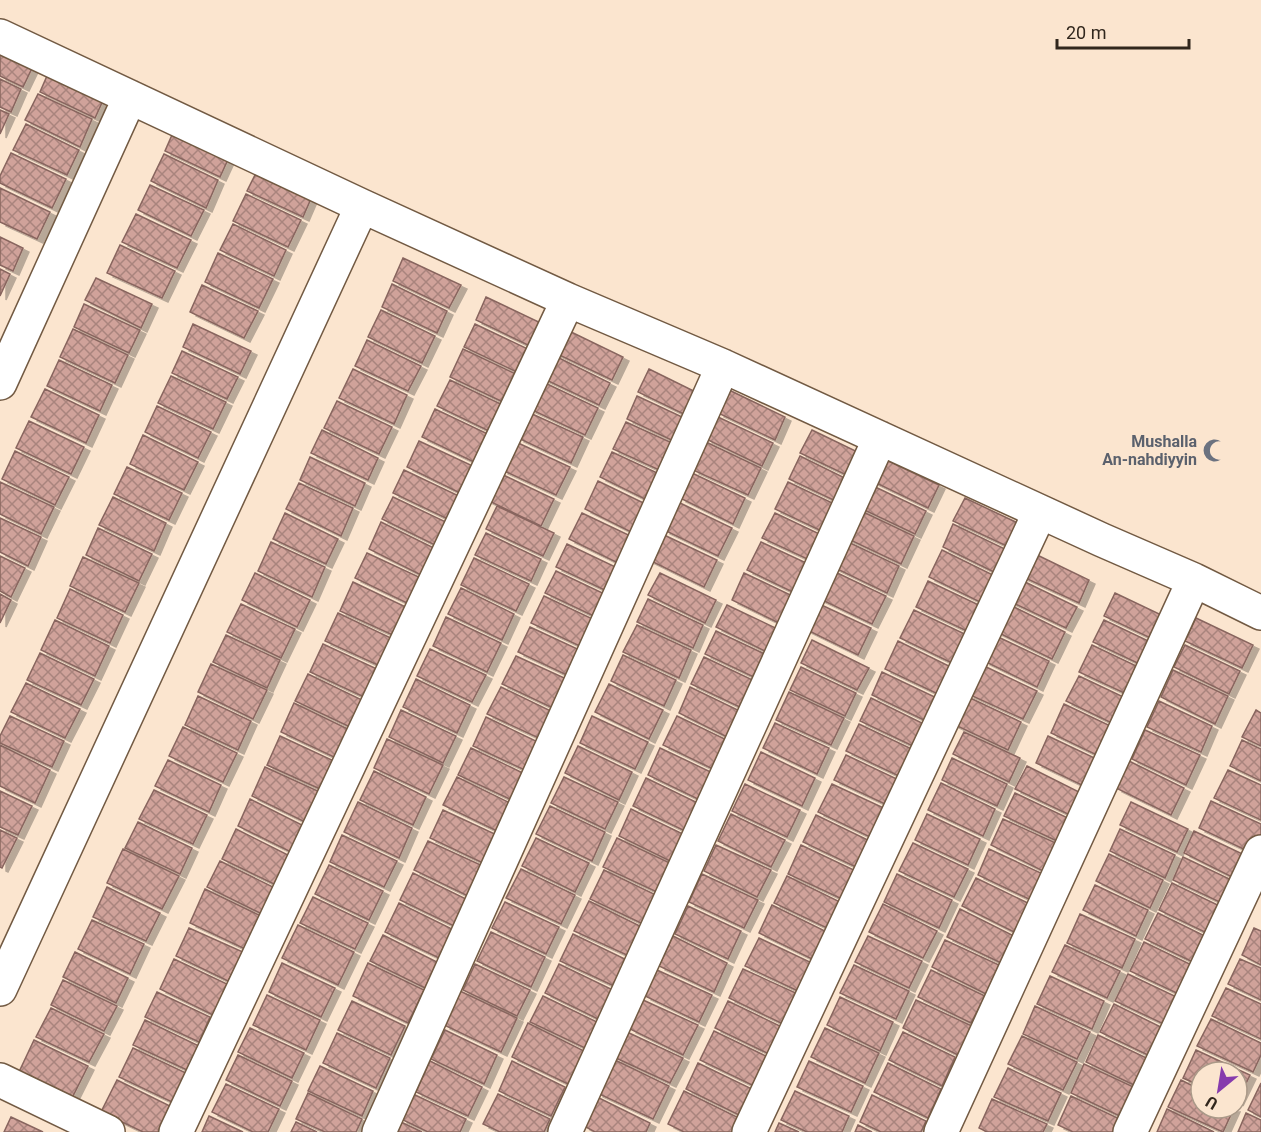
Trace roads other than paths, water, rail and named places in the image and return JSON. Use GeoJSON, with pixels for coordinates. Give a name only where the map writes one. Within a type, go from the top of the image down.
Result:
{"type":"FeatureCollection","features":[{"type":"Feature","properties":{"kind":"street"},"geometry":{"type":"LineString","coordinates":[[0,36],[362,206],[568,300],[723,366],[1194,580],[1261,613]]}},
{"type":"Feature","properties":{"kind":"street"},"geometry":{"type":"LineString","coordinates":[[0,383],[130,96]]}},
{"type":"Feature","properties":{"kind":"street"},"geometry":{"type":"LineString","coordinates":[[0,989],[362,206]]}},
{"type":"Feature","properties":{"kind":"street"},"geometry":{"type":"LineString","coordinates":[[176,1132],[568,300]]}},
{"type":"Feature","properties":{"kind":"street"},"geometry":{"type":"LineString","coordinates":[[379,1132],[723,366]]}},
{"type":"Feature","properties":{"kind":"street"},"geometry":{"type":"LineString","coordinates":[[566,1132],[880,438]]}},
{"type":"Feature","properties":{"kind":"street"},"geometry":{"type":"LineString","coordinates":[[749,1132],[1040,512]]}},
{"type":"Feature","properties":{"kind":"street"},"geometry":{"type":"LineString","coordinates":[[941,1132],[1194,580]]}},
{"type":"Feature","properties":{"kind":"street"},"geometry":{"type":"LineString","coordinates":[[1130,1132],[1261,852]]}},
{"type":"Feature","properties":{"kind":"street"},"geometry":{"type":"LineString","coordinates":[[0,1080],[108,1132]]}},
{"type":"Feature","properties":{"kind":"place","name":"Mushalla An-nahdiyyin"},"geometry":{"type":"Point","coordinates":[1215,450]}}]}
